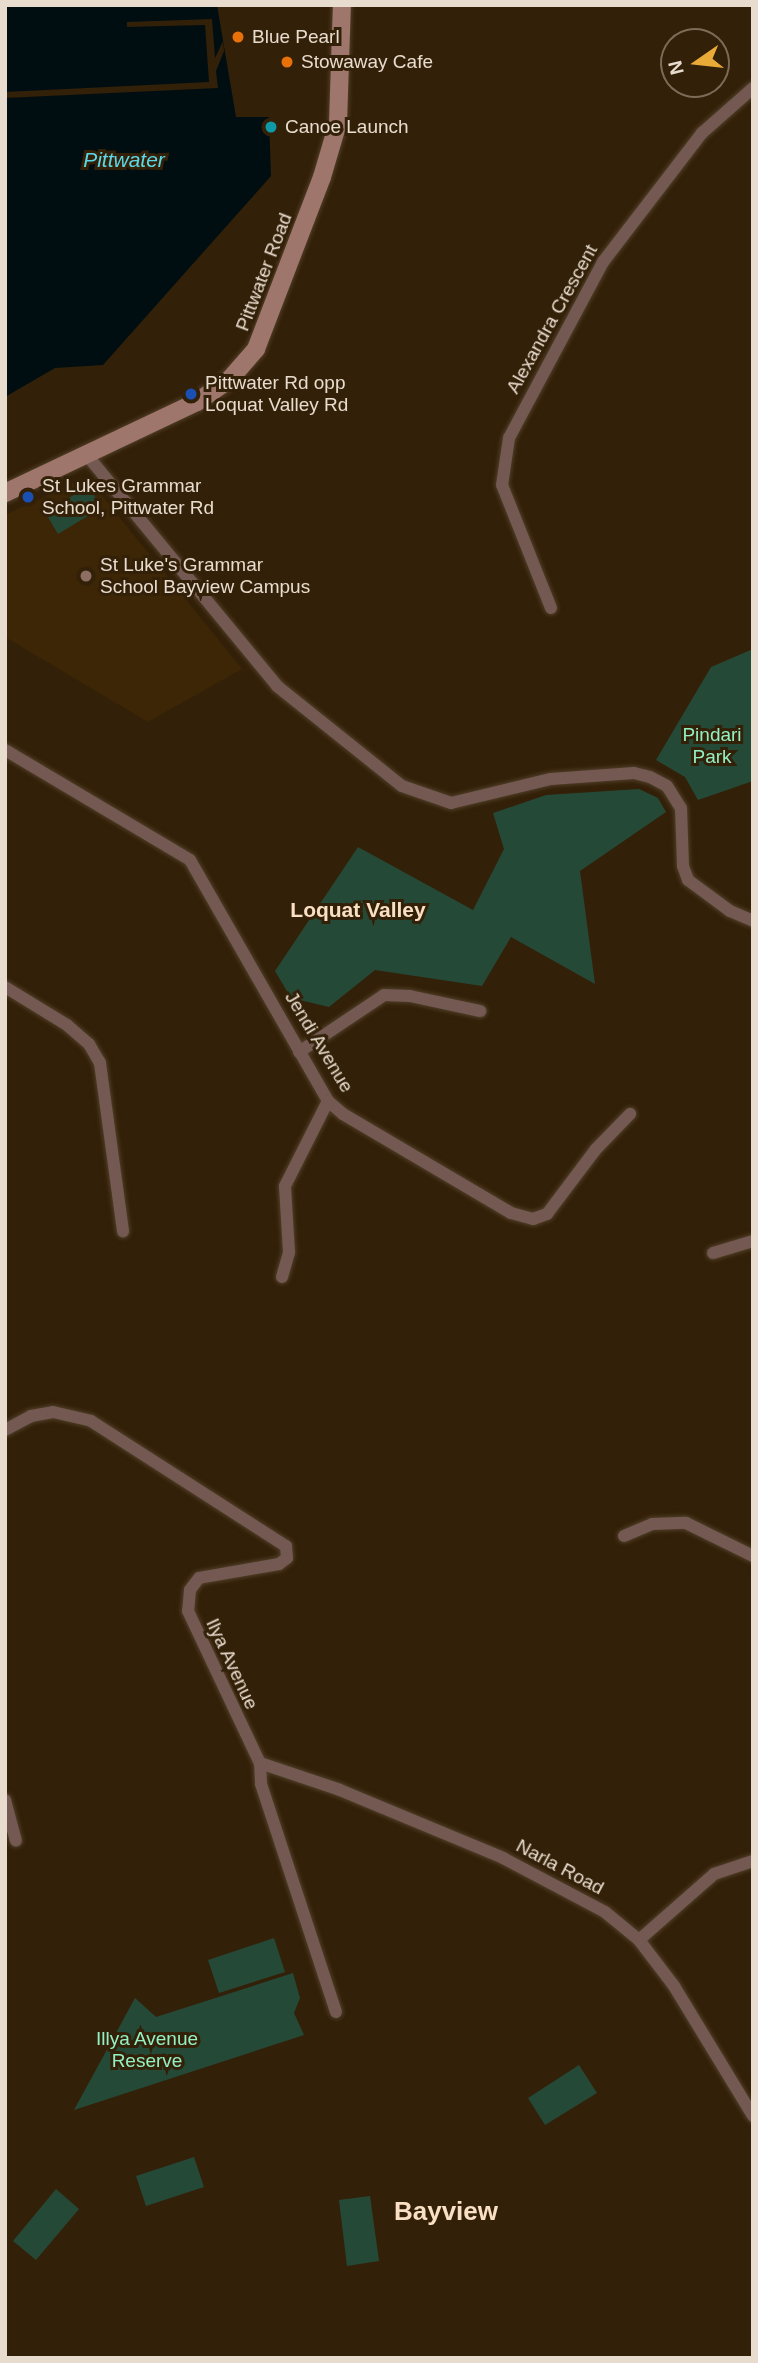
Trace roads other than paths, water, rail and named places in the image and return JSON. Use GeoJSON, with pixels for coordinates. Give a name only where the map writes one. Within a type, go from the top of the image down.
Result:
{"type":"FeatureCollection","features":[{"type":"Feature","properties":{"kind":"main road","name":"Pittwater Road"},"geometry":{"type":"LineString","coordinates":[[5,493],[214,391],[256,349],[318,189],[338,123],[342,5]]}},
{"type":"Feature","properties":{"kind":"street","name":"Alexandra Crescent"},"geometry":{"type":"LineString","coordinates":[[551,608],[502,485],[509,438],[603,262],[702,133],[753,88]]}},
{"type":"Feature","properties":{"kind":"street"},"geometry":{"type":"LineString","coordinates":[[86,454],[276,685],[402,786],[451,803],[551,779],[634,773],[650,777],[667,786],[681,808],[682,866],[688,880],[730,911],[753,921]]}},
{"type":"Feature","properties":{"kind":"street","name":"Jendi Avenue"},"geometry":{"type":"LineString","coordinates":[[5,750],[190,860],[328,1101],[343,1114],[510,1213],[533,1219],[547,1214],[596,1149],[630,1114]]}},
{"type":"Feature","properties":{"kind":"street"},"geometry":{"type":"LineString","coordinates":[[5,987],[67,1025],[89,1044],[100,1063],[123,1231]]}},
{"type":"Feature","properties":{"kind":"street"},"geometry":{"type":"LineString","coordinates":[[299,1052],[384,995],[410,996],[480,1011]]}},
{"type":"Feature","properties":{"kind":"street"},"geometry":{"type":"LineString","coordinates":[[282,1277],[289,1252],[285,1186],[328,1101]]}},
{"type":"Feature","properties":{"kind":"street"},"geometry":{"type":"LineString","coordinates":[[713,1253],[753,1241]]}},
{"type":"Feature","properties":{"kind":"street","name":"Ilya Avenue"},"geometry":{"type":"LineString","coordinates":[[5,1430],[31,1416],[53,1412],[91,1421],[286,1546],[287,1558],[279,1564],[204,1574],[194,1583],[188,1602],[190,1622],[260,1763],[261,1784],[336,2012]]}},
{"type":"Feature","properties":{"kind":"street"},"geometry":{"type":"LineString","coordinates":[[624,1536],[652,1524],[687,1523],[753,1556]]}},
{"type":"Feature","properties":{"kind":"street","name":"Narla Road"},"geometry":{"type":"LineString","coordinates":[[260,1763],[340,1790],[503,1858],[605,1912],[639,1940],[674,1986],[753,2116]]}},
{"type":"Feature","properties":{"kind":"street"},"geometry":{"type":"LineString","coordinates":[[5,1800],[16,1841]]}},
{"type":"Feature","properties":{"kind":"street"},"geometry":{"type":"LineString","coordinates":[[639,1940],[713,1874],[753,1861]]}},
{"type":"Feature","properties":{"kind":"water","name":"Pittwater"},"geometry":{"type":"Polygon","coordinates":[[[5,5],[217,5],[236,117],[269,117],[271,176],[103,365],[55,368],[5,397],[5,5]]]}},
{"type":"Feature","properties":{"kind":"place","name":"Blue Pearl"},"geometry":{"type":"Point","coordinates":[238,37]}},
{"type":"Feature","properties":{"kind":"place","name":"Stowaway Cafe"},"geometry":{"type":"Point","coordinates":[287,62]}},
{"type":"Feature","properties":{"kind":"place","name":"Canoe Launch"},"geometry":{"type":"Point","coordinates":[271,127]}},
{"type":"Feature","properties":{"kind":"place","name":"Pittwater Rd opp Loquat Valley Rd"},"geometry":{"type":"Point","coordinates":[191,394]}},
{"type":"Feature","properties":{"kind":"place","name":"St Lukes Grammar School, Pittwater Rd"},"geometry":{"type":"Point","coordinates":[28,497]}},
{"type":"Feature","properties":{"kind":"place","name":"St Luke's Grammar School Bayview Campus"},"geometry":{"type":"Point","coordinates":[86,576]}},
{"type":"Feature","properties":{"kind":"district","name":"Loquat Valley"},"geometry":{"type":"Point","coordinates":[358,910]}},
{"type":"Feature","properties":{"kind":"district","name":"Bayview"},"geometry":{"type":"Point","coordinates":[446,2212]}},
{"type":"Feature","properties":{"kind":"park label","name":"Pindari Park"},"geometry":{"type":"Point","coordinates":[712,746]}},
{"type":"Feature","properties":{"kind":"park label","name":"Illya Avenue Reserve"},"geometry":{"type":"Point","coordinates":[147,2050]}}]}
